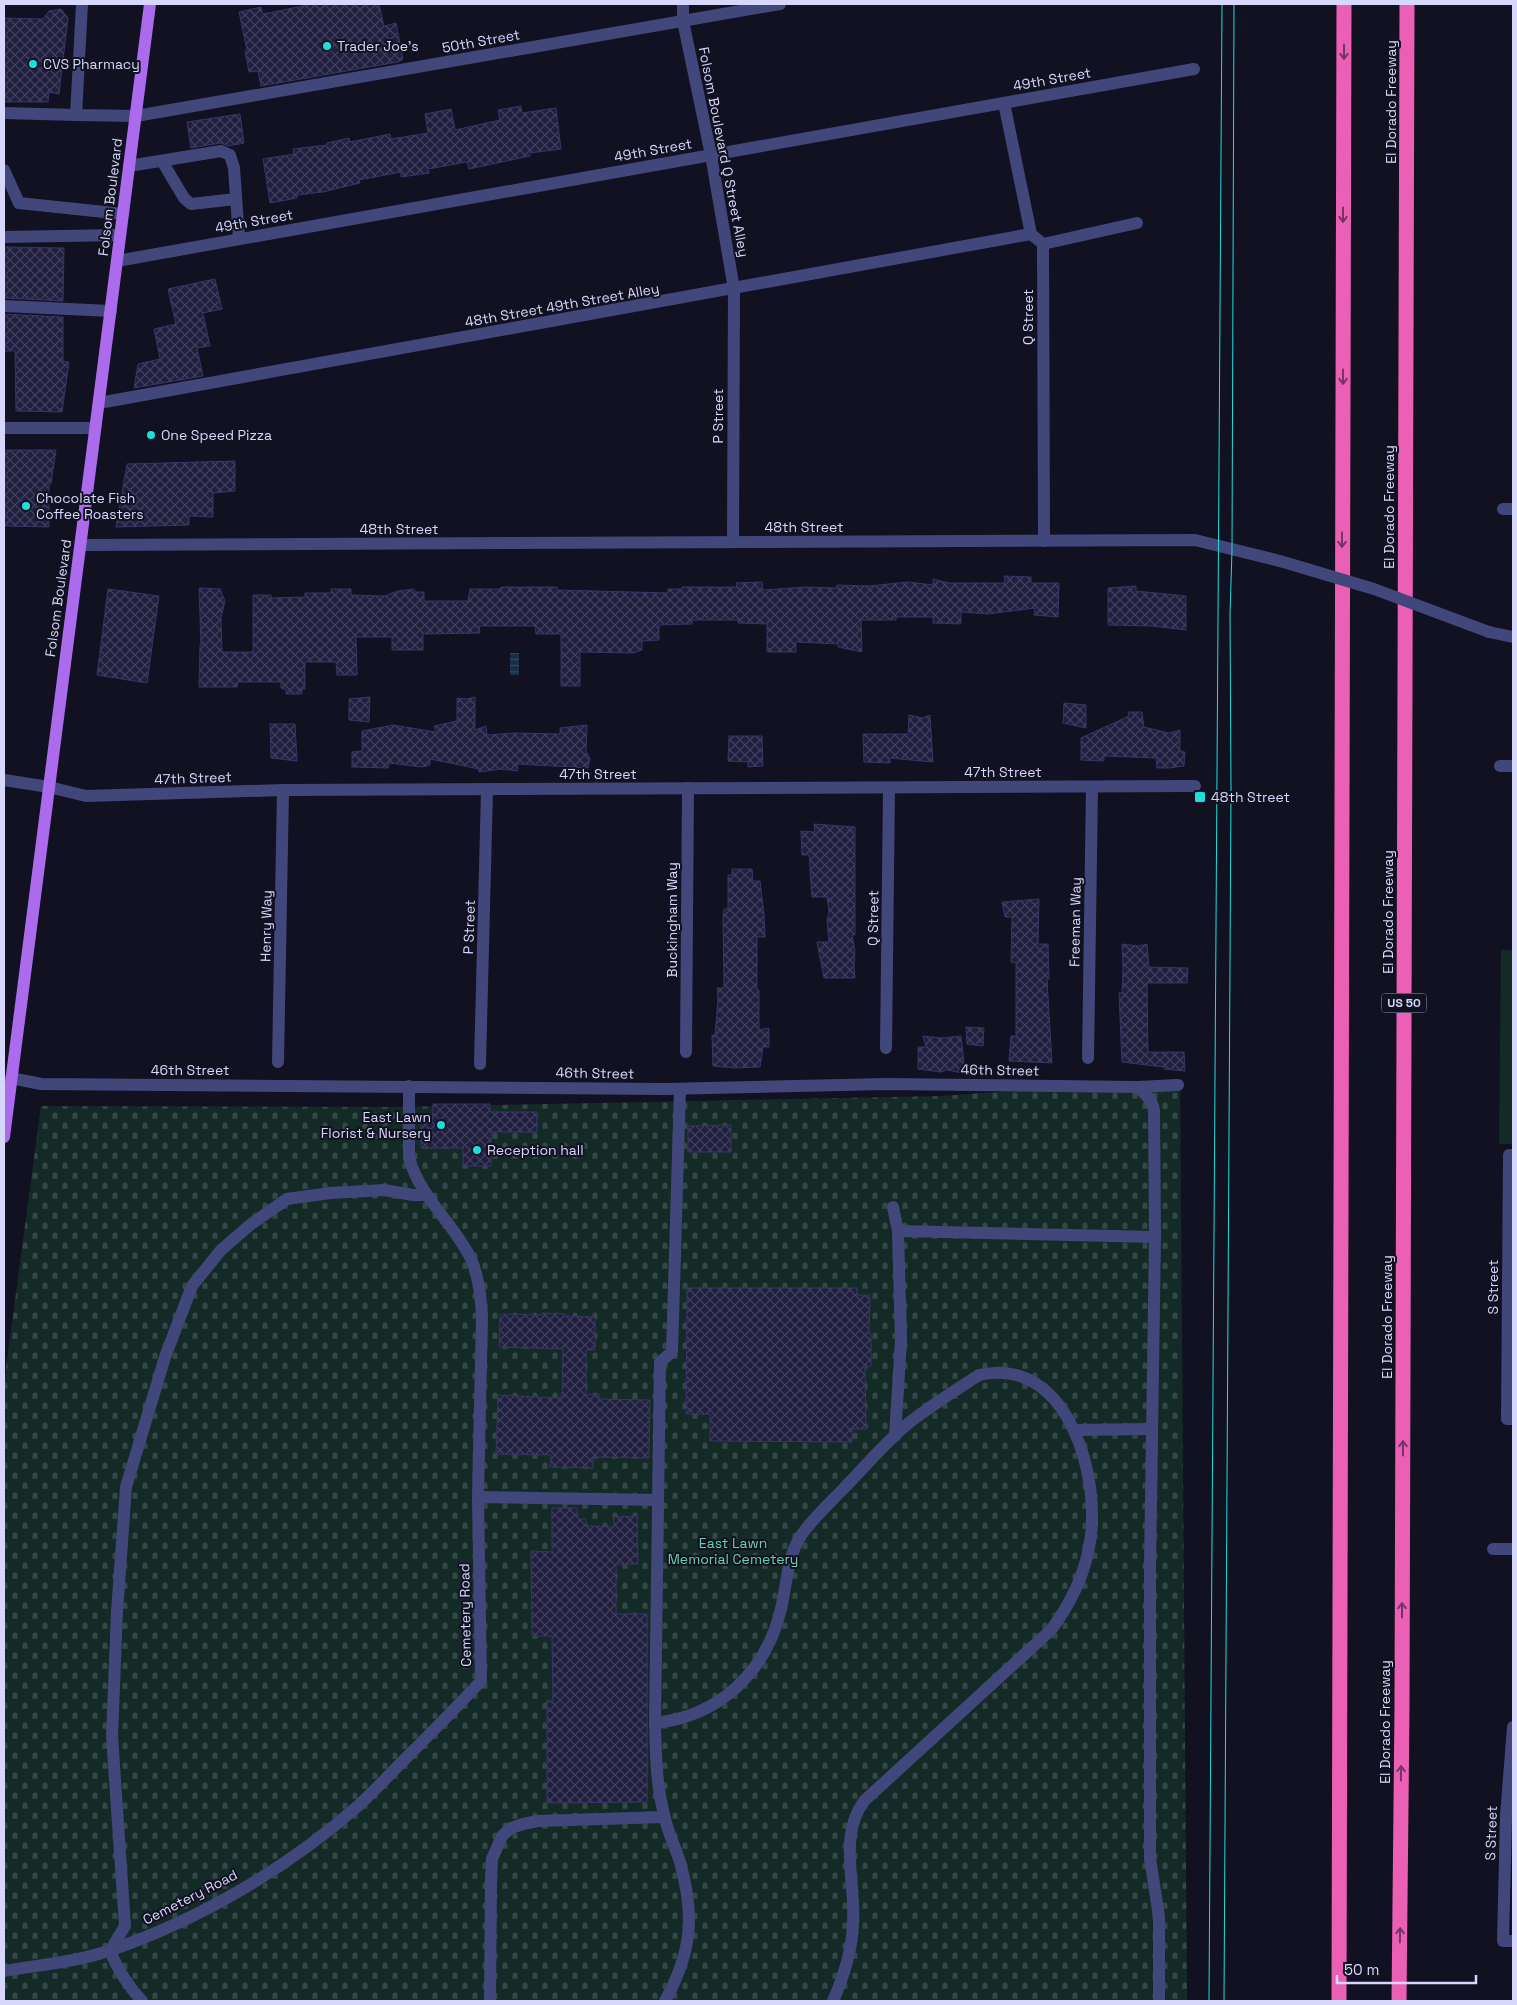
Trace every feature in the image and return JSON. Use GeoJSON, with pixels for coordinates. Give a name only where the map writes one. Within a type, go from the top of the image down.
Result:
{"type":"FeatureCollection","features":[{"type":"Feature","properties":{"kind":"highway"},"geometry":{"type":"LineString","coordinates":[[1339,2001],[1344,4]]}},
{"type":"Feature","properties":{"kind":"highway","name":"El Dorado Freeway"},"geometry":{"type":"LineString","coordinates":[[1399,2001],[1402,1707],[1408,4]]}},
{"type":"Feature","properties":{"kind":"main road","name":"Folsom Boulevard"},"geometry":{"type":"LineString","coordinates":[[4,1137],[11,1078],[9,1056],[49,787],[150,4]]}},
{"type":"Feature","properties":{"kind":"street"},"geometry":{"type":"LineString","coordinates":[[76,116],[82,4]]}},
{"type":"Feature","properties":{"kind":"street"},"geometry":{"type":"LineString","coordinates":[[683,4],[683,21]]}},
{"type":"Feature","properties":{"kind":"street","name":"50th Street"},"geometry":{"type":"LineString","coordinates":[[4,113],[136,116],[780,4]]}},
{"type":"Feature","properties":{"kind":"street","name":"Folsom Boulevard Q Street Alley"},"geometry":{"type":"LineString","coordinates":[[683,21],[711,155],[734,289]]}},
{"type":"Feature","properties":{"kind":"street","name":"49th Street"},"geometry":{"type":"LineString","coordinates":[[117,260],[1194,69]]}},
{"type":"Feature","properties":{"kind":"street"},"geometry":{"type":"LineString","coordinates":[[1004,103],[1030,234],[1043,244],[1137,223]]}},
{"type":"Feature","properties":{"kind":"street"},"geometry":{"type":"LineString","coordinates":[[130,166],[221,151],[230,155],[234,168],[238,239]]}},
{"type":"Feature","properties":{"kind":"street"},"geometry":{"type":"LineString","coordinates":[[162,161],[184,198],[191,204],[236,199]]}},
{"type":"Feature","properties":{"kind":"street"},"geometry":{"type":"LineString","coordinates":[[4,170],[19,203],[123,214]]}},
{"type":"Feature","properties":{"kind":"street","name":"48th Street 49th Street Alley"},"geometry":{"type":"LineString","coordinates":[[98,403],[1030,234]]}},
{"type":"Feature","properties":{"kind":"street"},"geometry":{"type":"LineString","coordinates":[[4,237],[120,235]]}},
{"type":"Feature","properties":{"kind":"street","name":"Q Street"},"geometry":{"type":"LineString","coordinates":[[1043,244],[1044,540]]}},
{"type":"Feature","properties":{"kind":"street","name":"P Street"},"geometry":{"type":"LineString","coordinates":[[733,542],[734,289]]}},
{"type":"Feature","properties":{"kind":"street"},"geometry":{"type":"LineString","coordinates":[[4,306],[111,311]]}},
{"type":"Feature","properties":{"kind":"street"},"geometry":{"type":"LineString","coordinates":[[4,428],[96,428]]}},
{"type":"Feature","properties":{"kind":"street","name":"48th Street"},"geometry":{"type":"LineString","coordinates":[[80,545],[1195,540],[1280,560],[1374,589],[1489,632],[1513,637]]}},
{"type":"Feature","properties":{"kind":"street"},"geometry":{"type":"LineString","coordinates":[[1500,766],[1513,766]]}},
{"type":"Feature","properties":{"kind":"street","name":"47th Street"},"geometry":{"type":"LineString","coordinates":[[4,780],[49,787],[86,796],[283,790],[1195,786]]}},
{"type":"Feature","properties":{"kind":"street","name":"Freeman Way"},"geometry":{"type":"LineString","coordinates":[[1088,1058],[1092,787]]}},
{"type":"Feature","properties":{"kind":"street","name":"Buckingham Way"},"geometry":{"type":"LineString","coordinates":[[686,1052],[688,788]]}},
{"type":"Feature","properties":{"kind":"street","name":"Q Street"},"geometry":{"type":"LineString","coordinates":[[886,1048],[889,788]]}},
{"type":"Feature","properties":{"kind":"street","name":"Henry Way"},"geometry":{"type":"LineString","coordinates":[[278,1062],[283,790]]}},
{"type":"Feature","properties":{"kind":"street","name":"P Street"},"geometry":{"type":"LineString","coordinates":[[480,1064],[487,790]]}},
{"type":"Feature","properties":{"kind":"street","name":"46th Street"},"geometry":{"type":"LineString","coordinates":[[11,1078],[41,1084],[680,1088],[886,1084],[1137,1087],[1178,1085]]}},
{"type":"Feature","properties":{"kind":"street","name":"Cemetery Road"},"geometry":{"type":"LineString","coordinates":[[4,1971],[82,1958],[110,1951],[201,1912],[276,1868],[317,1839],[359,1805],[481,1681],[478,1497],[481,1293],[470,1257],[426,1195],[414,1174],[409,1157],[409,1086]]}},
{"type":"Feature","properties":{"kind":"street"},"geometry":{"type":"LineString","coordinates":[[1137,1087],[1148,1096],[1154,1110],[1155,1237],[1150,1858],[1159,1917],[1158,2001]]}},
{"type":"Feature","properties":{"kind":"street"},"geometry":{"type":"LineString","coordinates":[[665,2001],[680,1972],[687,1951],[689,1928],[689,1907],[685,1885],[664,1816],[658,1782],[655,1723],[660,1362],[672,1352],[680,1088]]}},
{"type":"Feature","properties":{"kind":"street","name":"S Street"},"geometry":{"type":"LineString","coordinates":[[1510,1419],[1511,1155]]}},
{"type":"Feature","properties":{"kind":"street"},"geometry":{"type":"LineString","coordinates":[[142,2001],[130,1988],[110,1951],[125,1926],[112,1736],[117,1612],[126,1486],[165,1358],[192,1286],[222,1250],[250,1225],[287,1200],[330,1193],[384,1190],[413,1195],[426,1195]]}},
{"type":"Feature","properties":{"kind":"street"},"geometry":{"type":"LineString","coordinates":[[893,1207],[898,1231],[901,1340],[895,1436]]}},
{"type":"Feature","properties":{"kind":"street"},"geometry":{"type":"LineString","coordinates":[[898,1231],[1155,1237]]}},
{"type":"Feature","properties":{"kind":"street"},"geometry":{"type":"LineString","coordinates":[[655,1723],[669,1722],[708,1707],[725,1697],[749,1675],[761,1659],[776,1628],[792,1554],[797,1542],[816,1518],[909,1423],[958,1388],[979,1376],[992,1372],[1017,1375],[1030,1380],[1042,1388],[1054,1400],[1075,1430],[1088,1474],[1091,1524],[1090,1547],[1084,1567],[1072,1596],[1051,1630],[864,1800],[857,1811],[850,1835],[854,1908],[852,1944],[840,1986],[833,2001]]}},
{"type":"Feature","properties":{"kind":"street"},"geometry":{"type":"LineString","coordinates":[[1075,1430],[1152,1429]]}},
{"type":"Feature","properties":{"kind":"street"},"geometry":{"type":"LineString","coordinates":[[478,1497],[658,1500]]}},
{"type":"Feature","properties":{"kind":"street"},"geometry":{"type":"LineString","coordinates":[[1492,1548],[1513,1549]]}},
{"type":"Feature","properties":{"kind":"street","name":"S Street"},"geometry":{"type":"LineString","coordinates":[[1508,1941],[1506,1816],[1513,1727]]}},
{"type":"Feature","properties":{"kind":"street"},"geometry":{"type":"LineString","coordinates":[[490,2001],[492,1859],[502,1836],[511,1828],[538,1821],[664,1816]]}},
{"type":"Feature","properties":{"kind":"green space"},"geometry":{"type":"Polygon","coordinates":[[[1501,950],[1513,950],[1513,1144],[1499,1144],[1501,950]]]}},
{"type":"Feature","properties":{"kind":"green space","name":"East Lawn Memorial Cemetery"},"geometry":{"type":"Polygon","coordinates":[[[1180,1079],[1187,2001],[4,2001],[4,1382],[41,1106],[395,1107],[941,1096],[1180,1079]]]}},
{"type":"Feature","properties":{"kind":"water"},"geometry":{"type":"Polygon","coordinates":[[[510,653],[519,653],[519,675],[510,675],[510,653]]]}},
{"type":"Feature","properties":{"kind":"building","name":"Trader Joe's"},"geometry":{"type":"Polygon","coordinates":[[[313,4],[379,4],[384,26],[396,23],[403,59],[398,62],[261,86],[258,71],[249,72],[245,51],[247,50],[239,12],[261,7],[263,14],[313,4]]]}},
{"type":"Feature","properties":{"kind":"building","name":"CVS Pharmacy"},"geometry":{"type":"Polygon","coordinates":[[[61,9],[68,18],[59,94],[49,92],[48,102],[4,102],[4,18],[43,19],[49,11],[61,9]]]}},
{"type":"Feature","properties":{"kind":"building"},"geometry":{"type":"Polygon","coordinates":[[[521,106],[522,113],[556,108],[561,149],[530,153],[530,156],[469,169],[467,162],[428,169],[429,173],[401,177],[401,172],[359,180],[360,183],[323,192],[297,195],[297,198],[270,203],[263,159],[294,154],[293,149],[327,145],[327,143],[349,138],[350,142],[390,134],[391,139],[428,133],[425,114],[451,109],[455,130],[500,120],[498,110],[521,106]]]}},
{"type":"Feature","properties":{"kind":"building"},"geometry":{"type":"Polygon","coordinates":[[[240,114],[244,143],[229,146],[220,143],[191,148],[187,122],[240,114]]]}},
{"type":"Feature","properties":{"kind":"building"},"geometry":{"type":"Polygon","coordinates":[[[4,247],[64,248],[63,301],[4,298],[4,247]]]}},
{"type":"Feature","properties":{"kind":"building"},"geometry":{"type":"Polygon","coordinates":[[[215,279],[222,309],[203,313],[210,346],[197,348],[203,376],[134,388],[138,364],[160,359],[154,329],[176,324],[168,289],[215,279]]]}},
{"type":"Feature","properties":{"kind":"building"},"geometry":{"type":"Polygon","coordinates":[[[4,314],[63,317],[63,361],[69,362],[62,412],[16,411],[15,351],[4,351],[4,314]]]}},
{"type":"Feature","properties":{"kind":"building"},"geometry":{"type":"Polygon","coordinates":[[[4,450],[56,450],[51,484],[49,484],[49,527],[4,526],[4,450]]]}},
{"type":"Feature","properties":{"kind":"building"},"geometry":{"type":"Polygon","coordinates":[[[235,461],[235,491],[213,493],[213,517],[189,516],[189,525],[116,527],[127,464],[235,461]]]}},
{"type":"Feature","properties":{"kind":"building"},"geometry":{"type":"Polygon","coordinates":[[[1004,576],[1031,577],[1031,583],[1059,583],[1058,617],[1034,615],[1035,608],[988,614],[961,612],[961,624],[933,623],[933,617],[896,617],[896,620],[861,620],[862,652],[838,647],[838,644],[796,642],[796,652],[767,652],[767,624],[738,623],[738,620],[692,620],[692,624],[659,625],[659,640],[642,641],[642,650],[633,653],[580,652],[580,686],[561,686],[561,634],[536,634],[535,626],[479,626],[480,633],[423,634],[423,650],[392,650],[392,637],[356,637],[357,675],[337,675],[336,662],[305,662],[305,689],[302,689],[302,694],[286,694],[286,690],[281,688],[281,682],[238,682],[237,687],[199,687],[201,645],[199,588],[220,589],[225,601],[221,618],[222,652],[253,652],[253,595],[271,595],[271,598],[305,597],[305,593],[331,593],[331,589],[351,589],[351,595],[384,596],[398,591],[414,589],[415,592],[424,592],[424,601],[468,601],[470,589],[501,589],[501,587],[557,587],[557,590],[668,593],[668,589],[682,589],[682,587],[737,587],[736,583],[762,582],[763,590],[806,587],[837,588],[837,585],[868,586],[909,582],[933,585],[933,579],[949,583],[1005,583],[1004,576]]]}},
{"type":"Feature","properties":{"kind":"building"},"geometry":{"type":"Polygon","coordinates":[[[1136,586],[1136,591],[1186,596],[1186,630],[1152,626],[1108,625],[1108,588],[1136,586]]]}},
{"type":"Feature","properties":{"kind":"building"},"geometry":{"type":"Polygon","coordinates":[[[108,589],[159,596],[147,683],[97,675],[108,589]]]}},
{"type":"Feature","properties":{"kind":"building"},"geometry":{"type":"Polygon","coordinates":[[[370,697],[369,722],[349,720],[349,699],[370,697]]]}},
{"type":"Feature","properties":{"kind":"building"},"geometry":{"type":"Polygon","coordinates":[[[475,697],[475,730],[486,726],[487,735],[515,733],[560,734],[560,728],[587,725],[586,751],[590,759],[588,768],[517,764],[518,771],[501,769],[479,772],[479,769],[430,759],[430,765],[422,767],[389,763],[388,768],[352,767],[352,752],[362,751],[362,731],[393,725],[436,732],[434,726],[457,721],[457,698],[467,699],[475,697]]]}},
{"type":"Feature","properties":{"kind":"building"},"geometry":{"type":"Polygon","coordinates":[[[1064,703],[1086,705],[1086,728],[1063,723],[1064,703]]]}},
{"type":"Feature","properties":{"kind":"building"},"geometry":{"type":"Polygon","coordinates":[[[1128,712],[1142,712],[1144,727],[1169,733],[1180,730],[1180,751],[1185,752],[1184,766],[1157,768],[1156,758],[1104,756],[1104,761],[1081,760],[1081,738],[1129,716],[1128,712]]]}},
{"type":"Feature","properties":{"kind":"building"},"geometry":{"type":"Polygon","coordinates":[[[909,715],[922,718],[930,715],[933,762],[890,758],[890,763],[864,762],[863,734],[908,734],[909,715]]]}},
{"type":"Feature","properties":{"kind":"building"},"geometry":{"type":"Polygon","coordinates":[[[270,724],[295,724],[297,761],[271,758],[270,724]]]}},
{"type":"Feature","properties":{"kind":"building"},"geometry":{"type":"Polygon","coordinates":[[[729,736],[762,736],[763,766],[748,767],[748,762],[728,761],[729,736]]]}},
{"type":"Feature","properties":{"kind":"building"},"geometry":{"type":"Polygon","coordinates":[[[814,824],[855,827],[855,935],[852,935],[855,950],[855,978],[824,978],[817,942],[829,942],[827,897],[812,897],[809,855],[802,855],[801,831],[815,832],[814,824]]]}},
{"type":"Feature","properties":{"kind":"building"},"geometry":{"type":"Polygon","coordinates":[[[732,869],[752,869],[753,881],[760,881],[765,937],[757,937],[759,1030],[769,1028],[769,1047],[763,1047],[760,1067],[734,1068],[713,1066],[712,1035],[715,1035],[717,988],[724,988],[723,916],[724,909],[728,909],[728,875],[732,875],[732,869]]]}},
{"type":"Feature","properties":{"kind":"building"},"geometry":{"type":"Polygon","coordinates":[[[1039,899],[1038,944],[1048,944],[1049,979],[1047,979],[1052,1063],[1009,1061],[1011,1036],[1016,1036],[1016,963],[1011,962],[1012,917],[1005,917],[1002,902],[1039,899]]]}},
{"type":"Feature","properties":{"kind":"building"},"geometry":{"type":"Polygon","coordinates":[[[1122,944],[1138,946],[1147,944],[1149,967],[1188,968],[1187,983],[1147,983],[1148,1052],[1184,1052],[1185,1071],[1122,1062],[1119,993],[1122,993],[1122,944]]]}},
{"type":"Feature","properties":{"kind":"building"},"geometry":{"type":"Polygon","coordinates":[[[966,1027],[984,1028],[983,1046],[967,1044],[966,1027]]]}},
{"type":"Feature","properties":{"kind":"building"},"geometry":{"type":"Polygon","coordinates":[[[923,1036],[942,1038],[961,1036],[964,1063],[962,1073],[947,1070],[941,1072],[918,1069],[918,1047],[926,1047],[923,1036]]]}},
{"type":"Feature","properties":{"kind":"building"},"geometry":{"type":"Polygon","coordinates":[[[433,1104],[490,1104],[490,1112],[537,1112],[537,1132],[491,1132],[491,1166],[463,1166],[463,1148],[421,1148],[421,1120],[433,1120],[433,1104]]]}},
{"type":"Feature","properties":{"kind":"building"},"geometry":{"type":"Polygon","coordinates":[[[731,1125],[731,1152],[688,1152],[688,1126],[731,1125]]]}},
{"type":"Feature","properties":{"kind":"building"},"geometry":{"type":"Polygon","coordinates":[[[687,1288],[857,1288],[857,1295],[870,1295],[869,1334],[871,1334],[871,1366],[865,1367],[866,1429],[852,1429],[852,1442],[710,1441],[710,1414],[686,1414],[687,1288]]]}},
{"type":"Feature","properties":{"kind":"building"},"geometry":{"type":"Polygon","coordinates":[[[542,1313],[595,1317],[595,1350],[586,1350],[586,1395],[599,1394],[599,1399],[650,1400],[649,1458],[593,1457],[593,1468],[550,1467],[551,1455],[496,1454],[498,1395],[562,1398],[563,1349],[499,1347],[500,1314],[542,1315],[542,1313]]]}},
{"type":"Feature","properties":{"kind":"building"},"geometry":{"type":"Polygon","coordinates":[[[552,1508],[577,1508],[578,1519],[586,1519],[586,1526],[614,1527],[614,1517],[637,1516],[638,1564],[616,1564],[616,1614],[647,1614],[647,1802],[547,1803],[547,1701],[553,1701],[552,1636],[532,1636],[531,1551],[552,1552],[552,1508]]]}},
{"type":"Feature","properties":{"kind":"tram line"},"geometry":{"type":"LineString","coordinates":[[1209,2001],[1222,4]]}},
{"type":"Feature","properties":{"kind":"tram line"},"geometry":{"type":"LineString","coordinates":[[1224,2001],[1234,4]]}},
{"type":"Feature","properties":{"kind":"place","name":"Trader Joe's"},"geometry":{"type":"Point","coordinates":[327,46]}},
{"type":"Feature","properties":{"kind":"place","name":"CVS Pharmacy"},"geometry":{"type":"Point","coordinates":[33,64]}},
{"type":"Feature","properties":{"kind":"place","name":"One Speed Pizza"},"geometry":{"type":"Point","coordinates":[151,435]}},
{"type":"Feature","properties":{"kind":"place","name":"Chocolate Fish Coffee Roasters"},"geometry":{"type":"Point","coordinates":[26,506]}},
{"type":"Feature","properties":{"kind":"place","name":"48th Street"},"geometry":{"type":"Point","coordinates":[1200,797]}},
{"type":"Feature","properties":{"kind":"place","name":"East Lawn Florist & Nursery"},"geometry":{"type":"Point","coordinates":[441,1125]}},
{"type":"Feature","properties":{"kind":"place","name":"Reception hall"},"geometry":{"type":"Point","coordinates":[477,1150]}}]}
